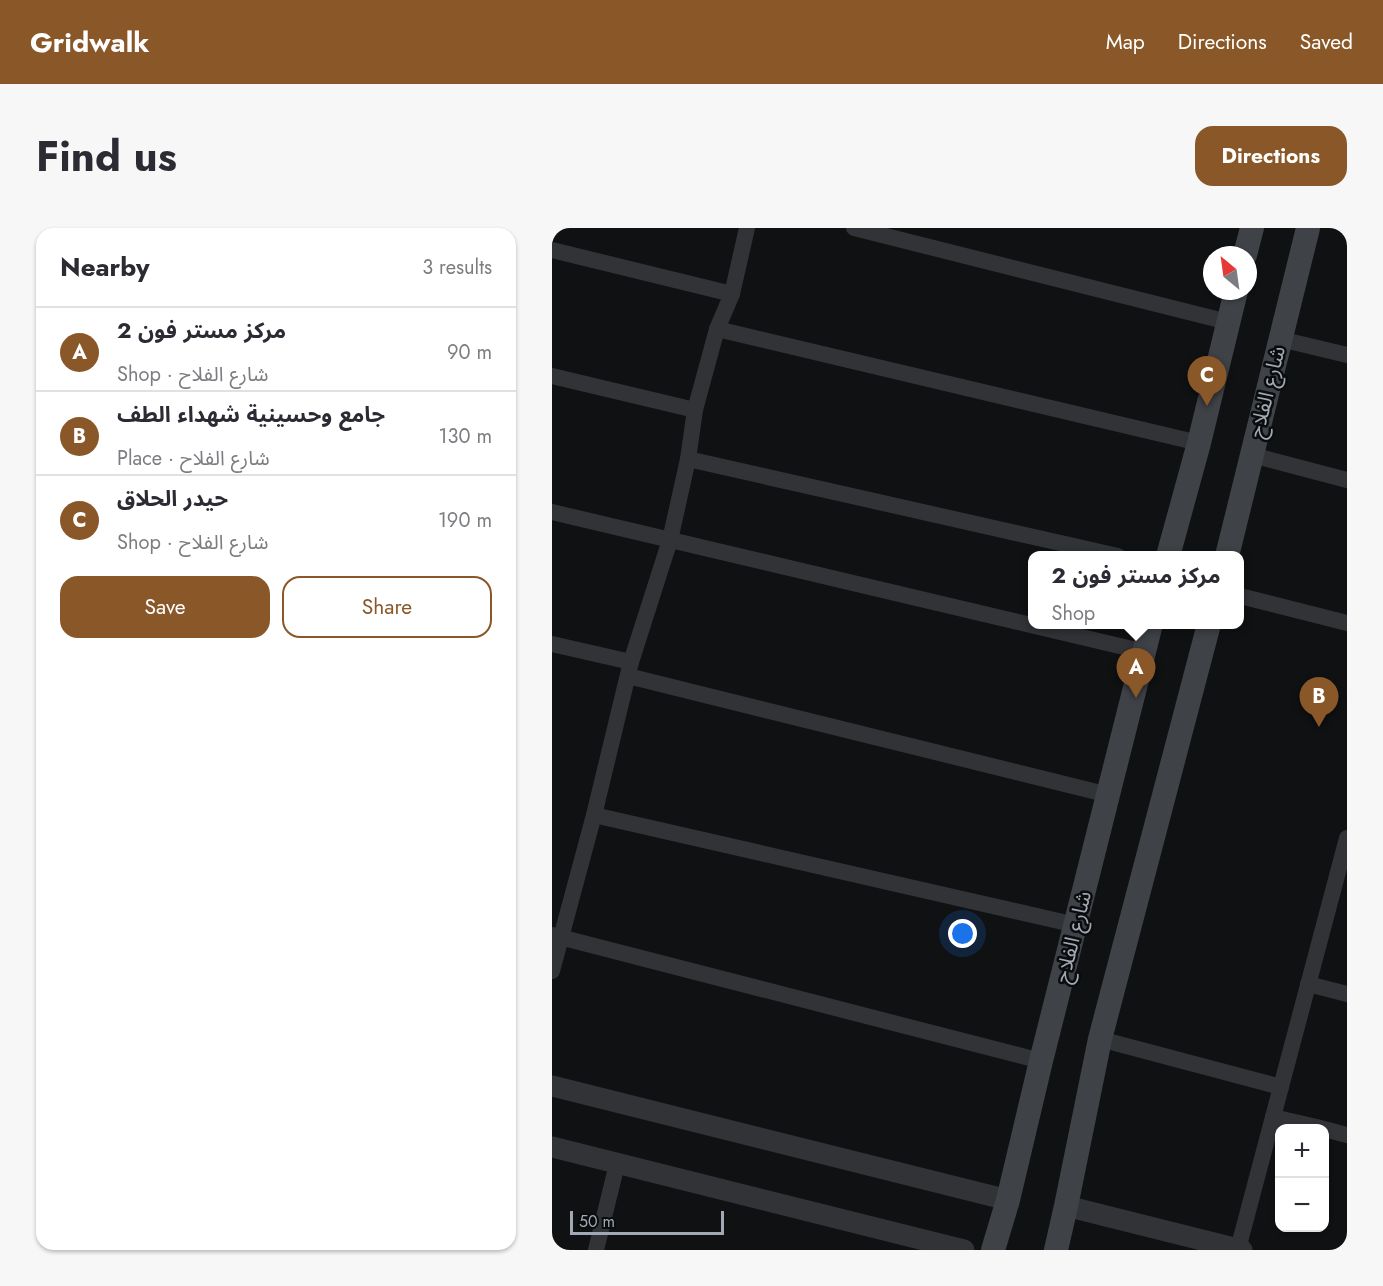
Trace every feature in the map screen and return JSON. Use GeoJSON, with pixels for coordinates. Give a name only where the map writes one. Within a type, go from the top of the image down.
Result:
{"type":"FeatureCollection","features":[{"type":"Feature","properties":{"kind":"main road"},"geometry":{"type":"LineString","coordinates":[[1247,246],[1252,228]]}},
{"type":"Feature","properties":{"kind":"main road","name":"شارع الفلاح"},"geometry":{"type":"LineString","coordinates":[[1228,551],[1308,228]]}},
{"type":"Feature","properties":{"kind":"main road"},"geometry":{"type":"LineString","coordinates":[[1169,551],[1199,443],[1234,300]]}},
{"type":"Feature","properties":{"kind":"main road","name":"شارع الفلاح"},"geometry":{"type":"LineString","coordinates":[[993,1250],[1008,1200],[1150,629]]}},
{"type":"Feature","properties":{"kind":"main road"},"geometry":{"type":"LineString","coordinates":[[1056,1250],[1100,1039],[1208,629]]}},
{"type":"Feature","properties":{"kind":"street"},"geometry":{"type":"LineString","coordinates":[[552,971],[556,936],[594,815],[629,669],[670,540],[688,459],[695,410],[717,329],[732,294],[747,228]]}},
{"type":"Feature","properties":{"kind":"street"},"geometry":{"type":"LineString","coordinates":[[854,228],[1228,322]]}},
{"type":"Feature","properties":{"kind":"street"},"geometry":{"type":"LineString","coordinates":[[552,250],[732,294]]}},
{"type":"Feature","properties":{"kind":"street"},"geometry":{"type":"LineString","coordinates":[[717,329],[1199,443]]}},
{"type":"Feature","properties":{"kind":"street"},"geometry":{"type":"LineString","coordinates":[[1280,339],[1347,355]]}},
{"type":"Feature","properties":{"kind":"street"},"geometry":{"type":"LineString","coordinates":[[552,376],[695,410]]}},
{"type":"Feature","properties":{"kind":"street"},"geometry":{"type":"LineString","coordinates":[[1252,455],[1347,480]]}},
{"type":"Feature","properties":{"kind":"street"},"geometry":{"type":"LineString","coordinates":[[688,459],[1100,551]]}},
{"type":"Feature","properties":{"kind":"street"},"geometry":{"type":"LineString","coordinates":[[552,512],[1028,625]]}},
{"type":"Feature","properties":{"kind":"street"},"geometry":{"type":"LineString","coordinates":[[1244,597],[1347,623]]}},
{"type":"Feature","properties":{"kind":"street"},"geometry":{"type":"LineString","coordinates":[[1047,629],[1144,652]]}},
{"type":"Feature","properties":{"kind":"street"},"geometry":{"type":"LineString","coordinates":[[552,644],[629,669],[1109,795]]}},
{"type":"Feature","properties":{"kind":"street"},"geometry":{"type":"LineString","coordinates":[[594,815],[1076,925]]}},
{"type":"Feature","properties":{"kind":"street"},"geometry":{"type":"LineString","coordinates":[[1066,1206],[1240,1250],[1308,984],[1344,864],[1347,838]]}},
{"type":"Feature","properties":{"kind":"street"},"geometry":{"type":"LineString","coordinates":[[556,936],[1041,1061]]}},
{"type":"Feature","properties":{"kind":"street"},"geometry":{"type":"LineString","coordinates":[[1308,984],[1347,994]]}},
{"type":"Feature","properties":{"kind":"street"},"geometry":{"type":"LineString","coordinates":[[1100,1039],[1281,1087]]}},
{"type":"Feature","properties":{"kind":"street"},"geometry":{"type":"LineString","coordinates":[[552,1086],[1008,1200]]}},
{"type":"Feature","properties":{"kind":"street"},"geometry":{"type":"LineString","coordinates":[[1273,1116],[1304,1124]]}},
{"type":"Feature","properties":{"kind":"street"},"geometry":{"type":"LineString","coordinates":[[1329,1130],[1347,1135]]}},
{"type":"Feature","properties":{"kind":"street"},"geometry":{"type":"LineString","coordinates":[[552,1147],[964,1250]]}},
{"type":"Feature","properties":{"kind":"street"},"geometry":{"type":"LineString","coordinates":[[596,1250],[617,1164]]}},
{"type":"Feature","properties":{"kind":"place","name":"حيدر الحلاق"},"geometry":{"type":"Point","coordinates":[1207,406]}},
{"type":"Feature","properties":{"kind":"place","name":"مركز مستر فون 2"},"geometry":{"type":"Point","coordinates":[1136,698]}},
{"type":"Feature","properties":{"kind":"place","name":"جامع وحسينية شهداء الطف"},"geometry":{"type":"Point","coordinates":[1319,727]}}]}
